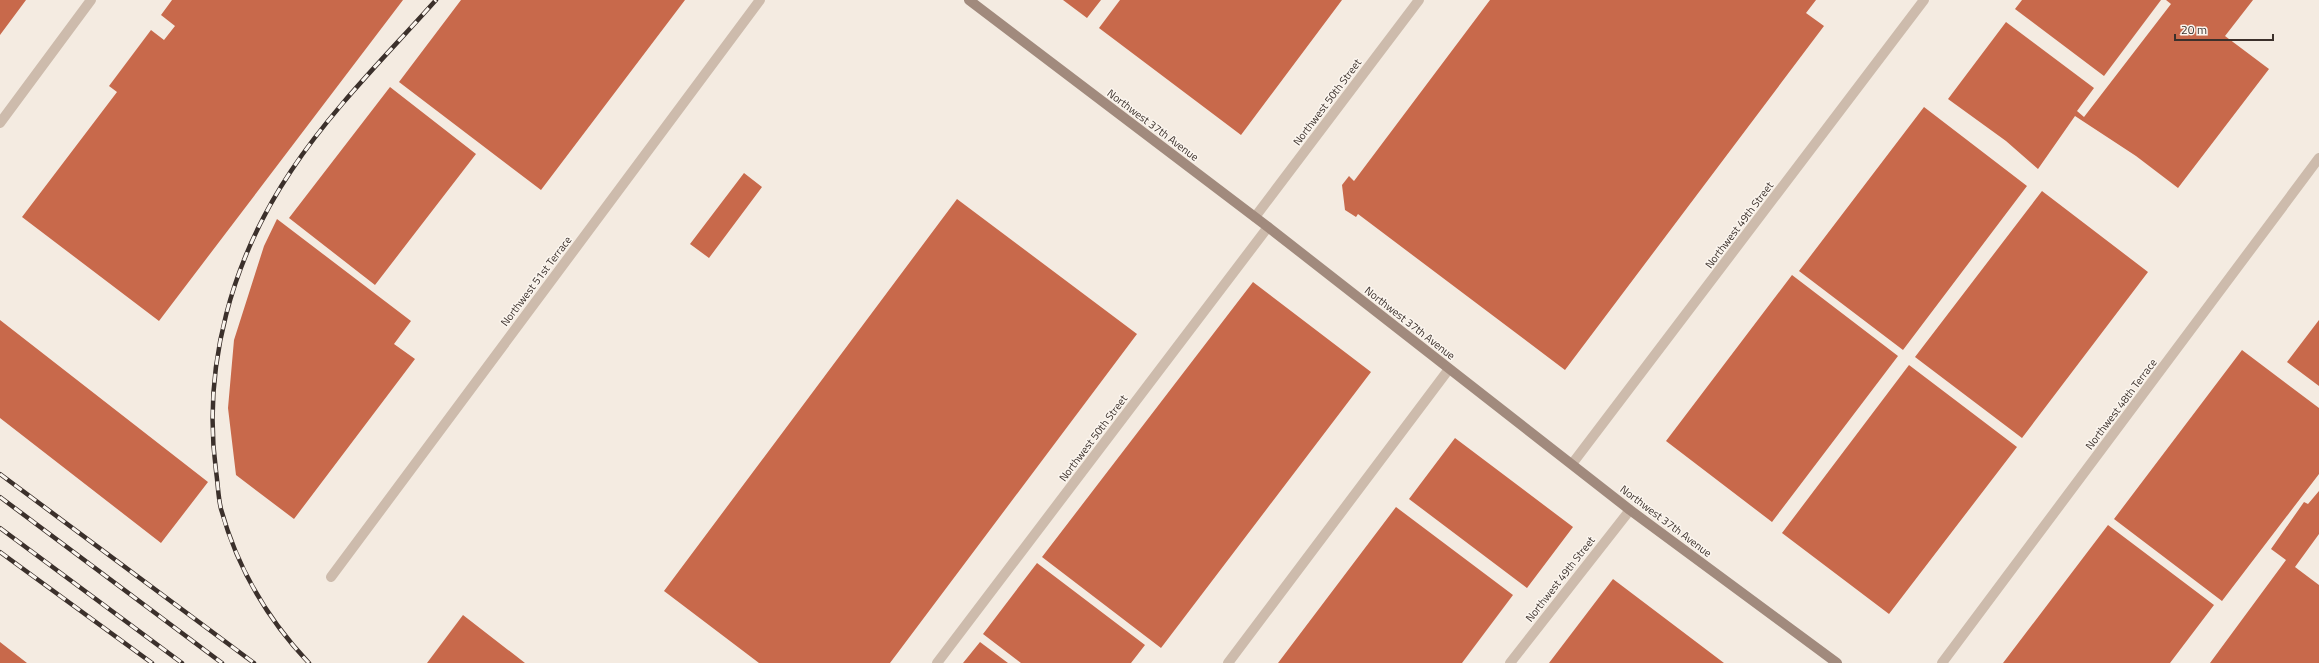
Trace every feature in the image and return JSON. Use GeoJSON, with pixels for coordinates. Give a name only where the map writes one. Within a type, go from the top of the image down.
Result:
{"type":"FeatureCollection","features":[{"type":"Feature","properties":{"kind":"street"},"geometry":{"type":"LineString","coordinates":[[0,123],[91,0]]}},
{"type":"Feature","properties":{"kind":"street","name":"Northwest 51st Terrace"},"geometry":{"type":"LineString","coordinates":[[331,577],[760,0]]}},
{"type":"Feature","properties":{"kind":"street","name":"Northwest 37th Avenue"},"geometry":{"type":"LineString","coordinates":[[969,0],[1268,227],[1630,510],[1837,663]]}},
{"type":"Feature","properties":{"kind":"street","name":"Northwest 50th Street"},"geometry":{"type":"LineString","coordinates":[[1255,218],[1419,0]]}},
{"type":"Feature","properties":{"kind":"street","name":"Northwest 49th Street"},"geometry":{"type":"LineString","coordinates":[[1572,464],[1924,0]]}},
{"type":"Feature","properties":{"kind":"street","name":"Northwest 48th Terrace"},"geometry":{"type":"LineString","coordinates":[[1942,663],[2319,158]]}},
{"type":"Feature","properties":{"kind":"street","name":"Northwest 50th Street"},"geometry":{"type":"LineString","coordinates":[[937,663],[1268,227]]}},
{"type":"Feature","properties":{"kind":"street"},"geometry":{"type":"LineString","coordinates":[[1228,663],[1449,369]]}},
{"type":"Feature","properties":{"kind":"street","name":"Northwest 49th Street"},"geometry":{"type":"LineString","coordinates":[[1510,663],[1630,510]]}},
{"type":"Feature","properties":{"kind":"building"},"geometry":{"type":"Polygon","coordinates":[[[0,0],[26,0],[0,35],[0,0]]]}},
{"type":"Feature","properties":{"kind":"building"},"geometry":{"type":"Polygon","coordinates":[[[172,0],[403,0],[159,321],[22,217],[117,92],[109,86],[151,30],[164,40],[175,26],[161,15],[172,0]]]}},
{"type":"Feature","properties":{"kind":"building"},"geometry":{"type":"Polygon","coordinates":[[[461,0],[685,0],[541,190],[399,82],[461,0]]]}},
{"type":"Feature","properties":{"kind":"building"},"geometry":{"type":"Polygon","coordinates":[[[1063,0],[1101,0],[1087,18],[1063,0]]]}},
{"type":"Feature","properties":{"kind":"building"},"geometry":{"type":"Polygon","coordinates":[[[1120,0],[1342,0],[1241,135],[1099,28],[1120,0]]]}},
{"type":"Feature","properties":{"kind":"building"},"geometry":{"type":"Polygon","coordinates":[[[1490,0],[1816,0],[1806,13],[1824,26],[1565,370],[1358,214],[1356,217],[1345,210],[1342,185],[1349,176],[1354,181],[1490,0]]]}},
{"type":"Feature","properties":{"kind":"building"},"geometry":{"type":"Polygon","coordinates":[[[2022,0],[2161,0],[2104,76],[2015,9],[2022,0]]]}},
{"type":"Feature","properties":{"kind":"building"},"geometry":{"type":"Polygon","coordinates":[[[2166,0],[2253,0],[2225,36],[2269,69],[2178,188],[2136,156],[2075,116],[2038,169],[2006,141],[1948,99],[2006,22],[2094,88],[2077,111],[2084,117],[2171,4],[2166,0]]]}},
{"type":"Feature","properties":{"kind":"building"},"geometry":{"type":"Polygon","coordinates":[[[390,87],[476,154],[375,285],[289,218],[390,87]]]}},
{"type":"Feature","properties":{"kind":"building"},"geometry":{"type":"Polygon","coordinates":[[[1924,107],[2027,186],[1903,350],[1799,271],[1924,107]]]}},
{"type":"Feature","properties":{"kind":"building"},"geometry":{"type":"Polygon","coordinates":[[[744,173],[762,187],[709,258],[690,244],[744,173]]]}},
{"type":"Feature","properties":{"kind":"building"},"geometry":{"type":"Polygon","coordinates":[[[2042,191],[2148,272],[2022,438],[1915,357],[2042,191]]]}},
{"type":"Feature","properties":{"kind":"building"},"geometry":{"type":"Polygon","coordinates":[[[957,199],[1137,334],[890,663],[759,663],[664,591],[957,199]]]}},
{"type":"Feature","properties":{"kind":"building"},"geometry":{"type":"Polygon","coordinates":[[[277,219],[411,321],[394,344],[415,359],[294,519],[236,475],[228,408],[234,340],[264,246],[277,219]]]}},
{"type":"Feature","properties":{"kind":"building"},"geometry":{"type":"Polygon","coordinates":[[[1792,275],[1898,356],[1772,522],[1666,441],[1792,275]]]}},
{"type":"Feature","properties":{"kind":"building"},"geometry":{"type":"Polygon","coordinates":[[[1253,282],[1371,372],[1161,648],[1042,557],[1253,282]]]}},
{"type":"Feature","properties":{"kind":"building"},"geometry":{"type":"Polygon","coordinates":[[[0,320],[208,482],[161,543],[0,418],[0,320]]]}},
{"type":"Feature","properties":{"kind":"building"},"geometry":{"type":"Polygon","coordinates":[[[2319,320],[2319,386],[2287,362],[2319,320]]]}},
{"type":"Feature","properties":{"kind":"building"},"geometry":{"type":"Polygon","coordinates":[[[2242,350],[2319,408],[2319,474],[2222,601],[2114,519],[2242,350]]]}},
{"type":"Feature","properties":{"kind":"building"},"geometry":{"type":"Polygon","coordinates":[[[1909,365],[2017,447],[1889,614],[1782,533],[1909,365]]]}},
{"type":"Feature","properties":{"kind":"building"},"geometry":{"type":"Polygon","coordinates":[[[1455,438],[1573,527],[1527,588],[1409,499],[1455,438]]]}},
{"type":"Feature","properties":{"kind":"building"},"geometry":{"type":"Polygon","coordinates":[[[2319,491],[2319,534],[2295,567],[2319,585],[2319,663],[2210,663],[2286,560],[2271,549],[2304,502],[2308,504],[2319,491]]]}},
{"type":"Feature","properties":{"kind":"building"},"geometry":{"type":"Polygon","coordinates":[[[1396,507],[1513,595],[1462,663],[1278,663],[1396,507]]]}},
{"type":"Feature","properties":{"kind":"building"},"geometry":{"type":"Polygon","coordinates":[[[2108,525],[2214,605],[2170,663],[2003,663],[2108,525]]]}},
{"type":"Feature","properties":{"kind":"building"},"geometry":{"type":"Polygon","coordinates":[[[1037,563],[1145,645],[1131,663],[1021,663],[983,634],[1037,563]]]}},
{"type":"Feature","properties":{"kind":"building"},"geometry":{"type":"Polygon","coordinates":[[[1613,579],[1724,663],[1549,663],[1613,579]]]}},
{"type":"Feature","properties":{"kind":"building"},"geometry":{"type":"Polygon","coordinates":[[[463,615],[525,663],[427,663],[463,615]]]}},
{"type":"Feature","properties":{"kind":"building"},"geometry":{"type":"Polygon","coordinates":[[[0,642],[27,663],[0,663],[0,642]]]}},
{"type":"Feature","properties":{"kind":"building"},"geometry":{"type":"Polygon","coordinates":[[[980,642],[1008,663],[963,663],[980,642]]]}},
{"type":"Feature","properties":{"kind":"railway"},"geometry":{"type":"LineString","coordinates":[[309,663],[280,629],[256,592],[236,551],[221,509],[213,432],[214,392],[218,353],[226,315],[238,277],[252,240],[270,205],[291,171],[324,126],[379,62],[436,0]]}},
{"type":"Feature","properties":{"kind":"railway"},"geometry":{"type":"LineString","coordinates":[[0,474],[254,663]]}},
{"type":"Feature","properties":{"kind":"railway"},"geometry":{"type":"LineString","coordinates":[[0,497],[222,663]]}},
{"type":"Feature","properties":{"kind":"railway"},"geometry":{"type":"LineString","coordinates":[[0,528],[182,663]]}},
{"type":"Feature","properties":{"kind":"railway"},"geometry":{"type":"LineString","coordinates":[[0,552],[152,663]]}}]}
